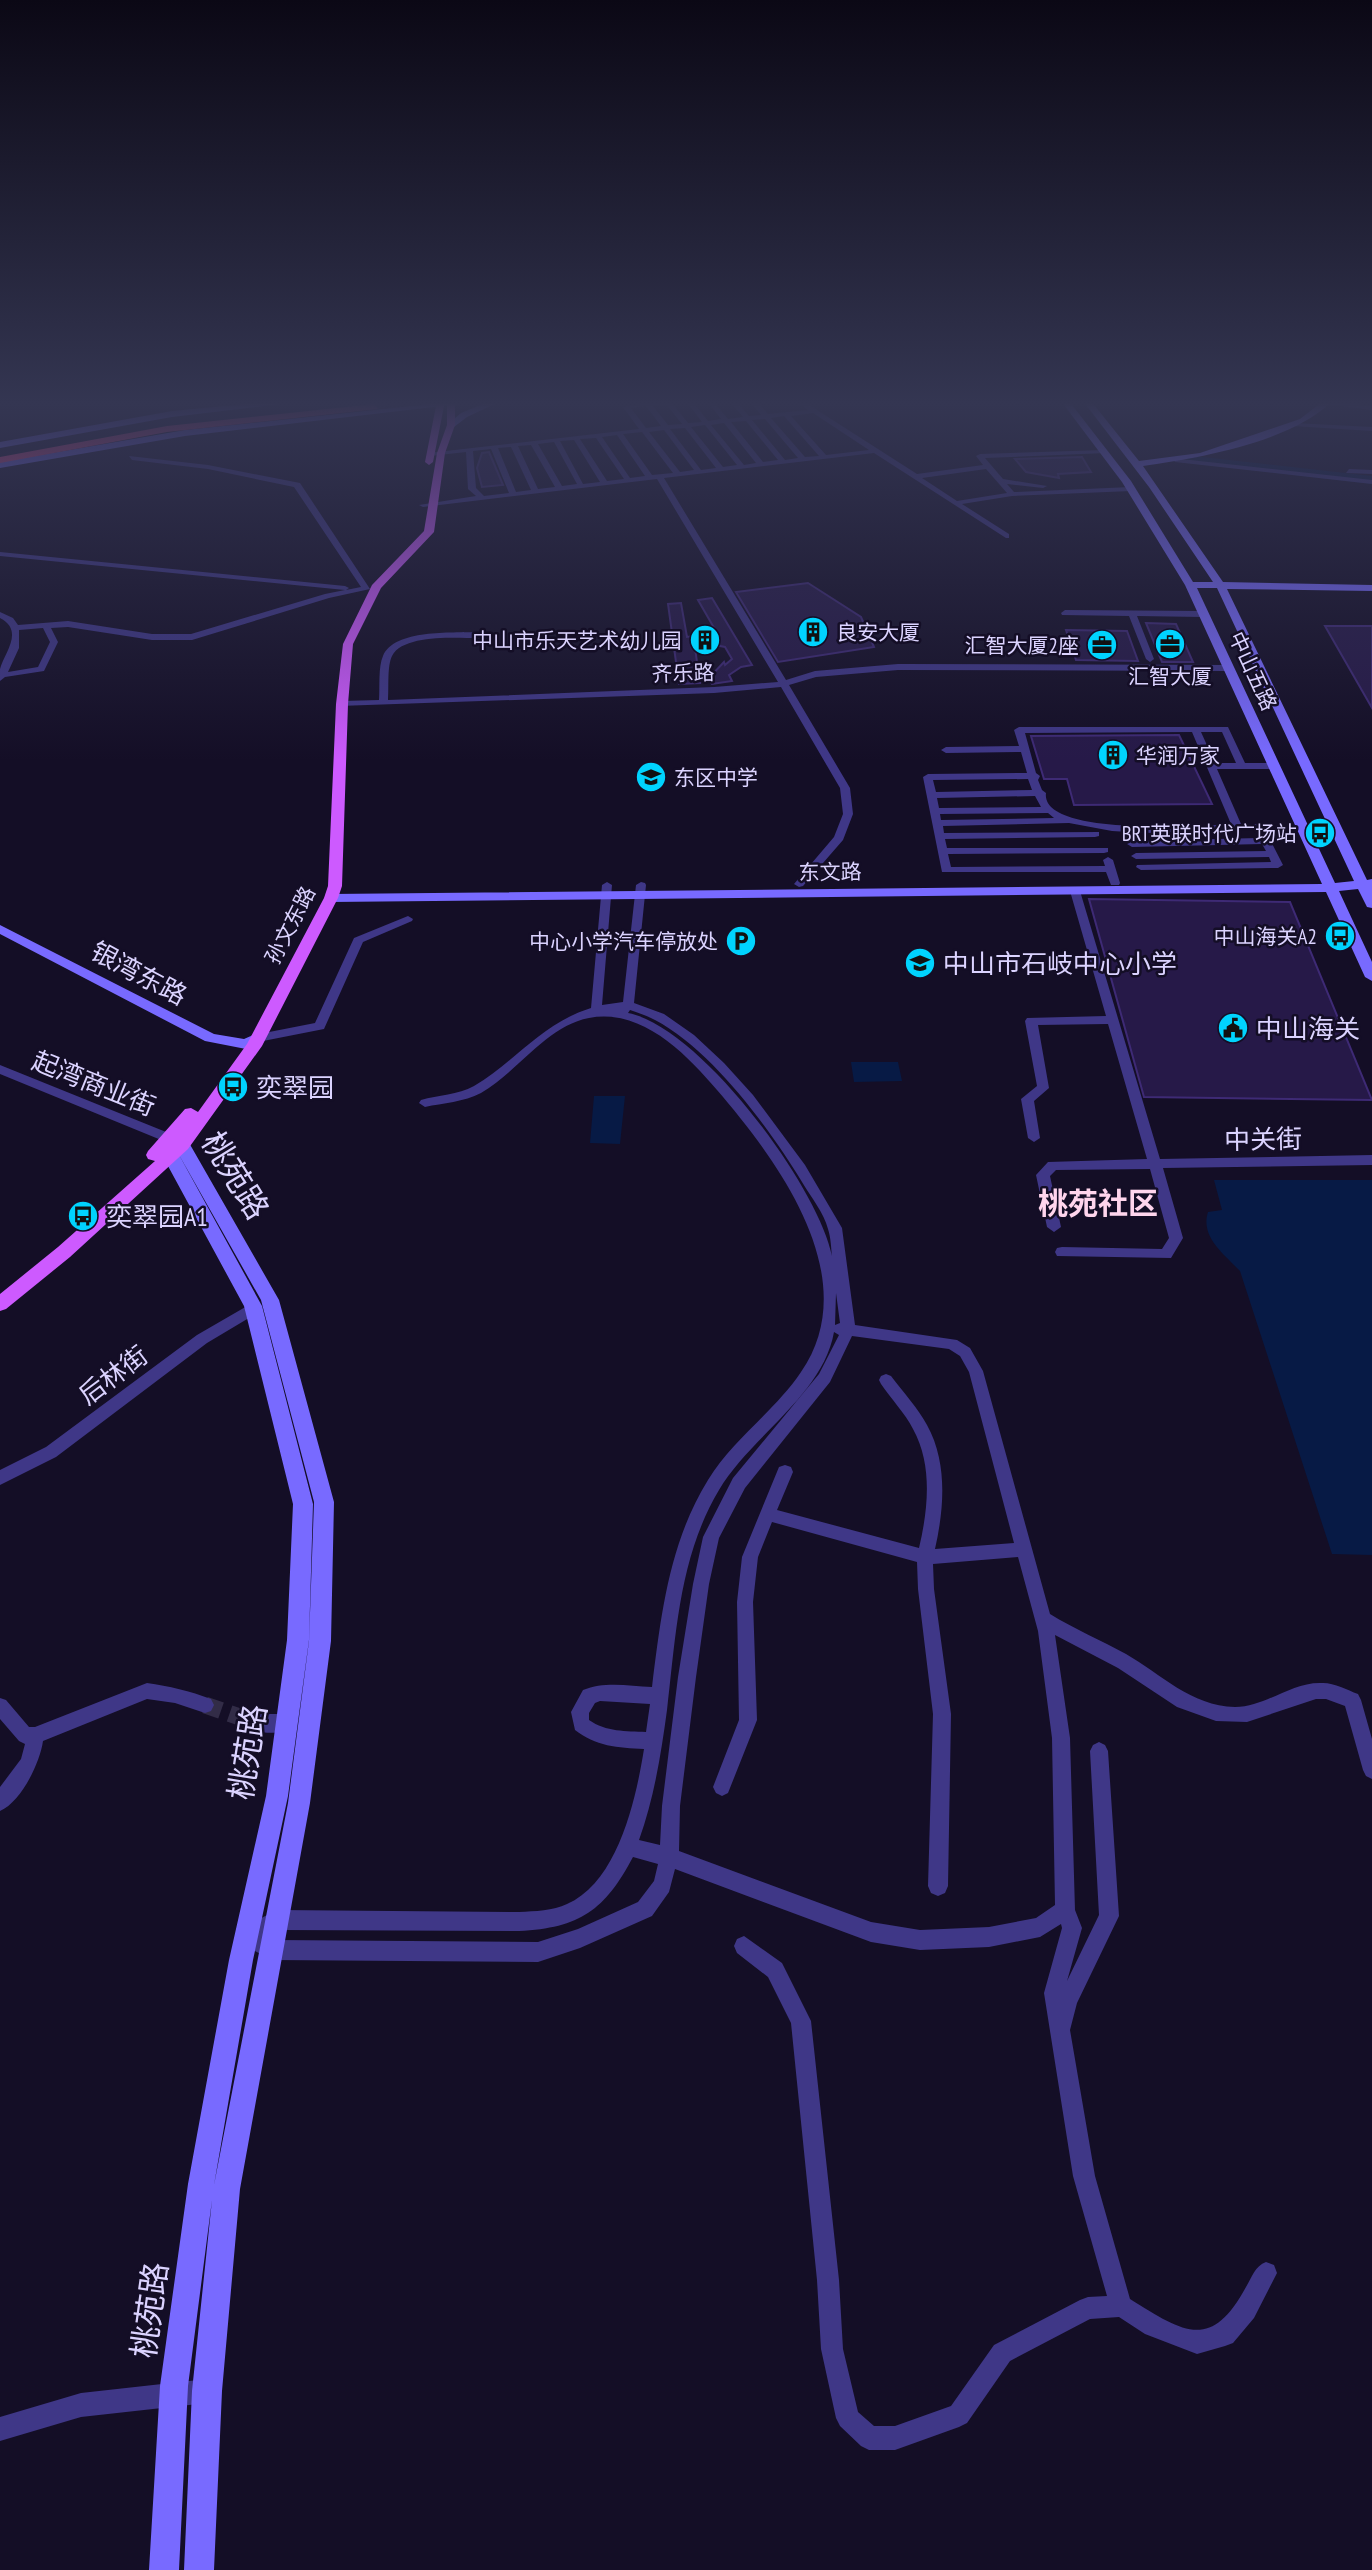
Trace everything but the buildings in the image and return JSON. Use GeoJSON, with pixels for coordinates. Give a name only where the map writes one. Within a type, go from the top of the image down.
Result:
{"type":"FeatureCollection","features":[{"type":"Feature","properties":{"kind":"main road","name":"孙文东路"},"geometry":{"type":"LineString","coordinates":[[252,1041],[323,886],[338,644],[370,590],[419,531],[423,521]]}},
{"type":"Feature","properties":{"kind":"main road","name":"孙文东路"},"geometry":{"type":"LineString","coordinates":[[0,1304],[64,1252],[174,1146],[252,1041],[333,892],[342,704],[348,644],[370,590]]}},
{"type":"Feature","properties":{"kind":"main road","name":"孙文东路"},"geometry":{"type":"LineString","coordinates":[[0,1292],[174,1146]]}},
{"type":"Feature","properties":{"kind":"street"},"geometry":{"type":"LineString","coordinates":[[322,521],[370,590]]}},
{"type":"Feature","properties":{"kind":"street"},"geometry":{"type":"LineString","coordinates":[[682,521],[845,788],[848,814],[839,838],[799,884]]}},
{"type":"Feature","properties":{"kind":"street"},"geometry":{"type":"LineString","coordinates":[[983,521],[1006,536]]}},
{"type":"Feature","properties":{"kind":"street","name":"中山五路"},"geometry":{"type":"LineString","coordinates":[[1150,521],[1190,584],[1372,977]]}},
{"type":"Feature","properties":{"kind":"street","name":"中山五路"},"geometry":{"type":"LineString","coordinates":[[1176,521],[1220,585],[1367,883],[1372,904]]}},
{"type":"Feature","properties":{"kind":"street"},"geometry":{"type":"LineString","coordinates":[[0,554],[370,590]]}},
{"type":"Feature","properties":{"kind":"street"},"geometry":{"type":"LineString","coordinates":[[1190,584],[1372,587]]}},
{"type":"Feature","properties":{"kind":"street"},"geometry":{"type":"LineString","coordinates":[[15,628],[68,624],[152,637],[192,637],[328,596],[370,590]]}},
{"type":"Feature","properties":{"kind":"street"},"geometry":{"type":"LineString","coordinates":[[1065,612],[1203,614]]}},
{"type":"Feature","properties":{"kind":"street"},"geometry":{"type":"LineString","coordinates":[[1088,613],[1092,624]]}},
{"type":"Feature","properties":{"kind":"street"},"geometry":{"type":"LineString","coordinates":[[1132,613],[1150,659]]}},
{"type":"Feature","properties":{"kind":"street"},"geometry":{"type":"LineString","coordinates":[[0,615],[10,620],[15,628],[15,648],[1,676]]}},
{"type":"Feature","properties":{"kind":"street"},"geometry":{"type":"LineString","coordinates":[[1,676],[41,669],[54,642],[47,626]]}},
{"type":"Feature","properties":{"kind":"street"},"geometry":{"type":"LineString","coordinates":[[383,703],[390,651],[411,640],[476,635]]}},
{"type":"Feature","properties":{"kind":"street","name":"齐乐路"},"geometry":{"type":"LineString","coordinates":[[342,704],[714,690],[784,684],[815,674],[866,668],[1229,668]]}},
{"type":"Feature","properties":{"kind":"street"},"geometry":{"type":"LineString","coordinates":[[1195,729],[1199,740],[1242,766]]}},
{"type":"Feature","properties":{"kind":"street"},"geometry":{"type":"LineString","coordinates":[[1049,810],[1019,730],[1225,729],[1230,740]]}},
{"type":"Feature","properties":{"kind":"street"},"geometry":{"type":"LineString","coordinates":[[1199,740],[1230,740]]}},
{"type":"Feature","properties":{"kind":"street"},"geometry":{"type":"LineString","coordinates":[[1210,766],[1230,740]]}},
{"type":"Feature","properties":{"kind":"street"},"geometry":{"type":"LineString","coordinates":[[946,750],[1026,749]]}},
{"type":"Feature","properties":{"kind":"street"},"geometry":{"type":"LineString","coordinates":[[1210,766],[1274,766]]}},
{"type":"Feature","properties":{"kind":"street"},"geometry":{"type":"LineString","coordinates":[[1210,766],[1237,826]]}},
{"type":"Feature","properties":{"kind":"street"},"geometry":{"type":"LineString","coordinates":[[1035,776],[928,777],[944,863],[1111,871],[1098,831]]}},
{"type":"Feature","properties":{"kind":"street"},"geometry":{"type":"LineString","coordinates":[[931,794],[1041,793]]}},
{"type":"Feature","properties":{"kind":"street"},"geometry":{"type":"LineString","coordinates":[[935,817],[1049,810],[1068,821],[1098,831]]}},
{"type":"Feature","properties":{"kind":"street"},"geometry":{"type":"LineString","coordinates":[[935,817],[1068,821]]}},
{"type":"Feature","properties":{"kind":"street"},"geometry":{"type":"LineString","coordinates":[[939,836],[1126,828],[1258,826],[1278,865],[1138,862]]}},
{"type":"Feature","properties":{"kind":"street"},"geometry":{"type":"LineString","coordinates":[[1126,828],[1146,882]]}},
{"type":"Feature","properties":{"kind":"street"},"geometry":{"type":"LineString","coordinates":[[1132,844],[1266,841]]}},
{"type":"Feature","properties":{"kind":"street"},"geometry":{"type":"LineString","coordinates":[[942,851],[1104,850]]}},
{"type":"Feature","properties":{"kind":"street","name":"东文路"},"geometry":{"type":"LineString","coordinates":[[640,890],[1111,871],[1146,882],[1329,884]]}},
{"type":"Feature","properties":{"kind":"street"},"geometry":{"type":"LineString","coordinates":[[1329,884],[1367,883]]}},
{"type":"Feature","properties":{"kind":"street","name":"东文路"},"geometry":{"type":"LineString","coordinates":[[333,892],[1075,891],[1329,884]]}},
{"type":"Feature","properties":{"kind":"street"},"geometry":{"type":"LineString","coordinates":[[598,1010],[596,1004],[607,890]]}},
{"type":"Feature","properties":{"kind":"street"},"geometry":{"type":"LineString","coordinates":[[620,1011],[640,890]]}},
{"type":"Feature","properties":{"kind":"street"},"geometry":{"type":"LineString","coordinates":[[1062,1252],[1166,1254],[1176,1238],[1075,891]]}},
{"type":"Feature","properties":{"kind":"street"},"geometry":{"type":"LineString","coordinates":[[252,1041],[320,1026],[358,940],[384,926],[408,919]]}},
{"type":"Feature","properties":{"kind":"street","name":"银湾东路"},"geometry":{"type":"LineString","coordinates":[[0,929],[209,1038],[252,1041]]}},
{"type":"Feature","properties":{"kind":"street"},"geometry":{"type":"LineString","coordinates":[[247,1936],[272,1950],[538,1952],[580,1938],[645,1909],[662,1885],[669,1857],[671,1806],[687,1677],[711,1537],[739,1483],[825,1378],[848,1330],[835,1228],[792,1155],[716,1062],[690,1038],[653,1013],[598,1010],[584,1014],[551,1030],[476,1091],[425,1102]]}},
{"type":"Feature","properties":{"kind":"street"},"geometry":{"type":"LineString","coordinates":[[247,1936],[277,1920],[535,1920],[577,1910],[609,1886],[631,1847],[652,1741],[675,1583],[694,1523],[731,1459],[806,1379],[820,1351],[829,1319],[822,1246],[817,1228],[783,1166],[716,1083],[680,1045],[643,1020],[620,1011],[584,1014]]}},
{"type":"Feature","properties":{"kind":"street"},"geometry":{"type":"LineString","coordinates":[[1034,1138],[1027,1099],[1043,1088],[1031,1021],[1113,1020]]}},
{"type":"Feature","properties":{"kind":"street","name":"起湾商业街"},"geometry":{"type":"LineString","coordinates":[[0,1069],[174,1146]]}},
{"type":"Feature","properties":{"kind":"street","name":"桃苑路"},"geometry":{"type":"LineString","coordinates":[[174,1146],[274,1351],[324,1502],[320,1641],[299,1803],[227,2189],[207,2391],[199,2570]]}},
{"type":"Feature","properties":{"kind":"street","name":"桃苑路"},"geometry":{"type":"LineString","coordinates":[[164,2570],[174,2395],[201,2184],[247,1936],[277,1796],[298,1640],[303,1504],[274,1351],[270,1300],[174,1146]]}},
{"type":"Feature","properties":{"kind":"street","name":"中关街"},"geometry":{"type":"LineString","coordinates":[[1054,1227],[1043,1175],[1046,1169],[1053,1165],[1372,1160]]}},
{"type":"Feature","properties":{"kind":"street","name":"后林街"},"geometry":{"type":"LineString","coordinates":[[0,1478],[51,1452],[202,1339],[254,1308]]}},
{"type":"Feature","properties":{"kind":"street"},"geometry":{"type":"LineString","coordinates":[[827,1327],[952,1344],[965,1352],[976,1371],[1042,1618],[1061,1738],[1065,1910],[1072,1928],[1054,1993],[1084,2176],[1121,2306]]}},
{"type":"Feature","properties":{"kind":"street"},"geometry":{"type":"LineString","coordinates":[[886,1380],[921,1428],[934,1471],[934,1517],[925,1557],[926,1589],[942,1714],[938,1886]]}},
{"type":"Feature","properties":{"kind":"street"},"geometry":{"type":"LineString","coordinates":[[722,1787],[748,1720],[745,1602],[750,1557],[785,1472]]}},
{"type":"Feature","properties":{"kind":"street"},"geometry":{"type":"LineString","coordinates":[[767,1514],[925,1557],[1024,1549]]}},
{"type":"Feature","properties":{"kind":"street"},"geometry":{"type":"LineString","coordinates":[[1042,1618],[1066,1635],[1108,1653],[1169,1695],[1198,1710],[1236,1715],[1272,1708],[1306,1692],[1325,1691],[1352,1700],[1372,1770]]}},
{"type":"Feature","properties":{"kind":"street"},"geometry":{"type":"LineString","coordinates":[[0,1706],[25,1735],[35,1736],[146,1691],[175,1695],[205,1706]]}},
{"type":"Feature","properties":{"kind":"street"},"geometry":{"type":"LineString","coordinates":[[652,1741],[602,1737],[591,1733],[581,1724],[580,1712],[589,1696],[600,1693],[659,1696]]}},
{"type":"Feature","properties":{"kind":"street"},"geometry":{"type":"LineString","coordinates":[[257,1723],[287,1723]]}},
{"type":"Feature","properties":{"kind":"street"},"geometry":{"type":"LineString","coordinates":[[0,1802],[23,1777],[33,1757],[35,1736]]}},
{"type":"Feature","properties":{"kind":"street"},"geometry":{"type":"LineString","coordinates":[[1060,2030],[1068,2001],[1109,1916],[1100,1751]]}},
{"type":"Feature","properties":{"kind":"street"},"geometry":{"type":"LineString","coordinates":[[631,1847],[669,1857],[871,1932],[920,1940],[989,1937],[1040,1927],[1065,1910]]}},
{"type":"Feature","properties":{"kind":"street"},"geometry":{"type":"LineString","coordinates":[[744,1946],[775,1970],[801,2021],[828,2280],[832,2349],[848,2418],[869,2438],[895,2438],[959,2415],[1002,2353],[1088,2308],[1121,2306],[1153,2326],[1197,2343],[1225,2335],[1245,2310],[1266,2273]]}},
{"type":"Feature","properties":{"kind":"street"},"geometry":{"type":"LineString","coordinates":[[0,2429],[81,2405],[207,2391]]}},
{"type":"Feature","properties":{"kind":"water"},"geometry":{"type":"Polygon","coordinates":[[[851,1062],[898,1062],[902,1081],[854,1082],[851,1062]]]}},
{"type":"Feature","properties":{"kind":"water"},"geometry":{"type":"Polygon","coordinates":[[[594,1096],[625,1096],[620,1144],[590,1143],[594,1096]]]}},
{"type":"Feature","properties":{"kind":"water"},"geometry":{"type":"Polygon","coordinates":[[[1214,1180],[1372,1180],[1372,1555],[1332,1554],[1240,1271],[1215,1244],[1207,1229],[1208,1212],[1222,1210],[1214,1180]]]}},
{"type":"Feature","properties":{"kind":"tunnel"},"geometry":{"type":"LineString","coordinates":[[205,1705],[257,1723]]}},
{"type":"Feature","properties":{"kind":"place","name":"良安大厦"},"geometry":{"type":"Point","coordinates":[813,632]}},
{"type":"Feature","properties":{"kind":"place","name":"中山市乐天艺术幼儿园"},"geometry":{"type":"Point","coordinates":[705,640]}},
{"type":"Feature","properties":{"kind":"place","name":"汇智大厦"},"geometry":{"type":"Point","coordinates":[1170,644]}},
{"type":"Feature","properties":{"kind":"place","name":"汇智大厦2座"},"geometry":{"type":"Point","coordinates":[1102,645]}},
{"type":"Feature","properties":{"kind":"place","name":"华润万家"},"geometry":{"type":"Point","coordinates":[1113,755]}},
{"type":"Feature","properties":{"kind":"place","name":"东区中学"},"geometry":{"type":"Point","coordinates":[651,777]}},
{"type":"Feature","properties":{"kind":"place","name":"BRT英联时代广场站"},"geometry":{"type":"Point","coordinates":[1320,833]}},
{"type":"Feature","properties":{"kind":"place","name":"中山海关A2"},"geometry":{"type":"Point","coordinates":[1340,936]}},
{"type":"Feature","properties":{"kind":"place","name":"中心小学汽车停放处"},"geometry":{"type":"Point","coordinates":[741,941]}},
{"type":"Feature","properties":{"kind":"place","name":"中山市石岐中心小学"},"geometry":{"type":"Point","coordinates":[920,963]}},
{"type":"Feature","properties":{"kind":"place","name":"中山海关"},"geometry":{"type":"Point","coordinates":[1233,1028]}},
{"type":"Feature","properties":{"kind":"place","name":"奕翠园"},"geometry":{"type":"Point","coordinates":[233,1087]}},
{"type":"Feature","properties":{"kind":"place","name":"奕翠园A1"},"geometry":{"type":"Point","coordinates":[83,1216]}},
{"type":"Feature","properties":{"kind":"district","name":"桃苑社区"},"geometry":{"type":"Point","coordinates":[1098,1202]}}]}
